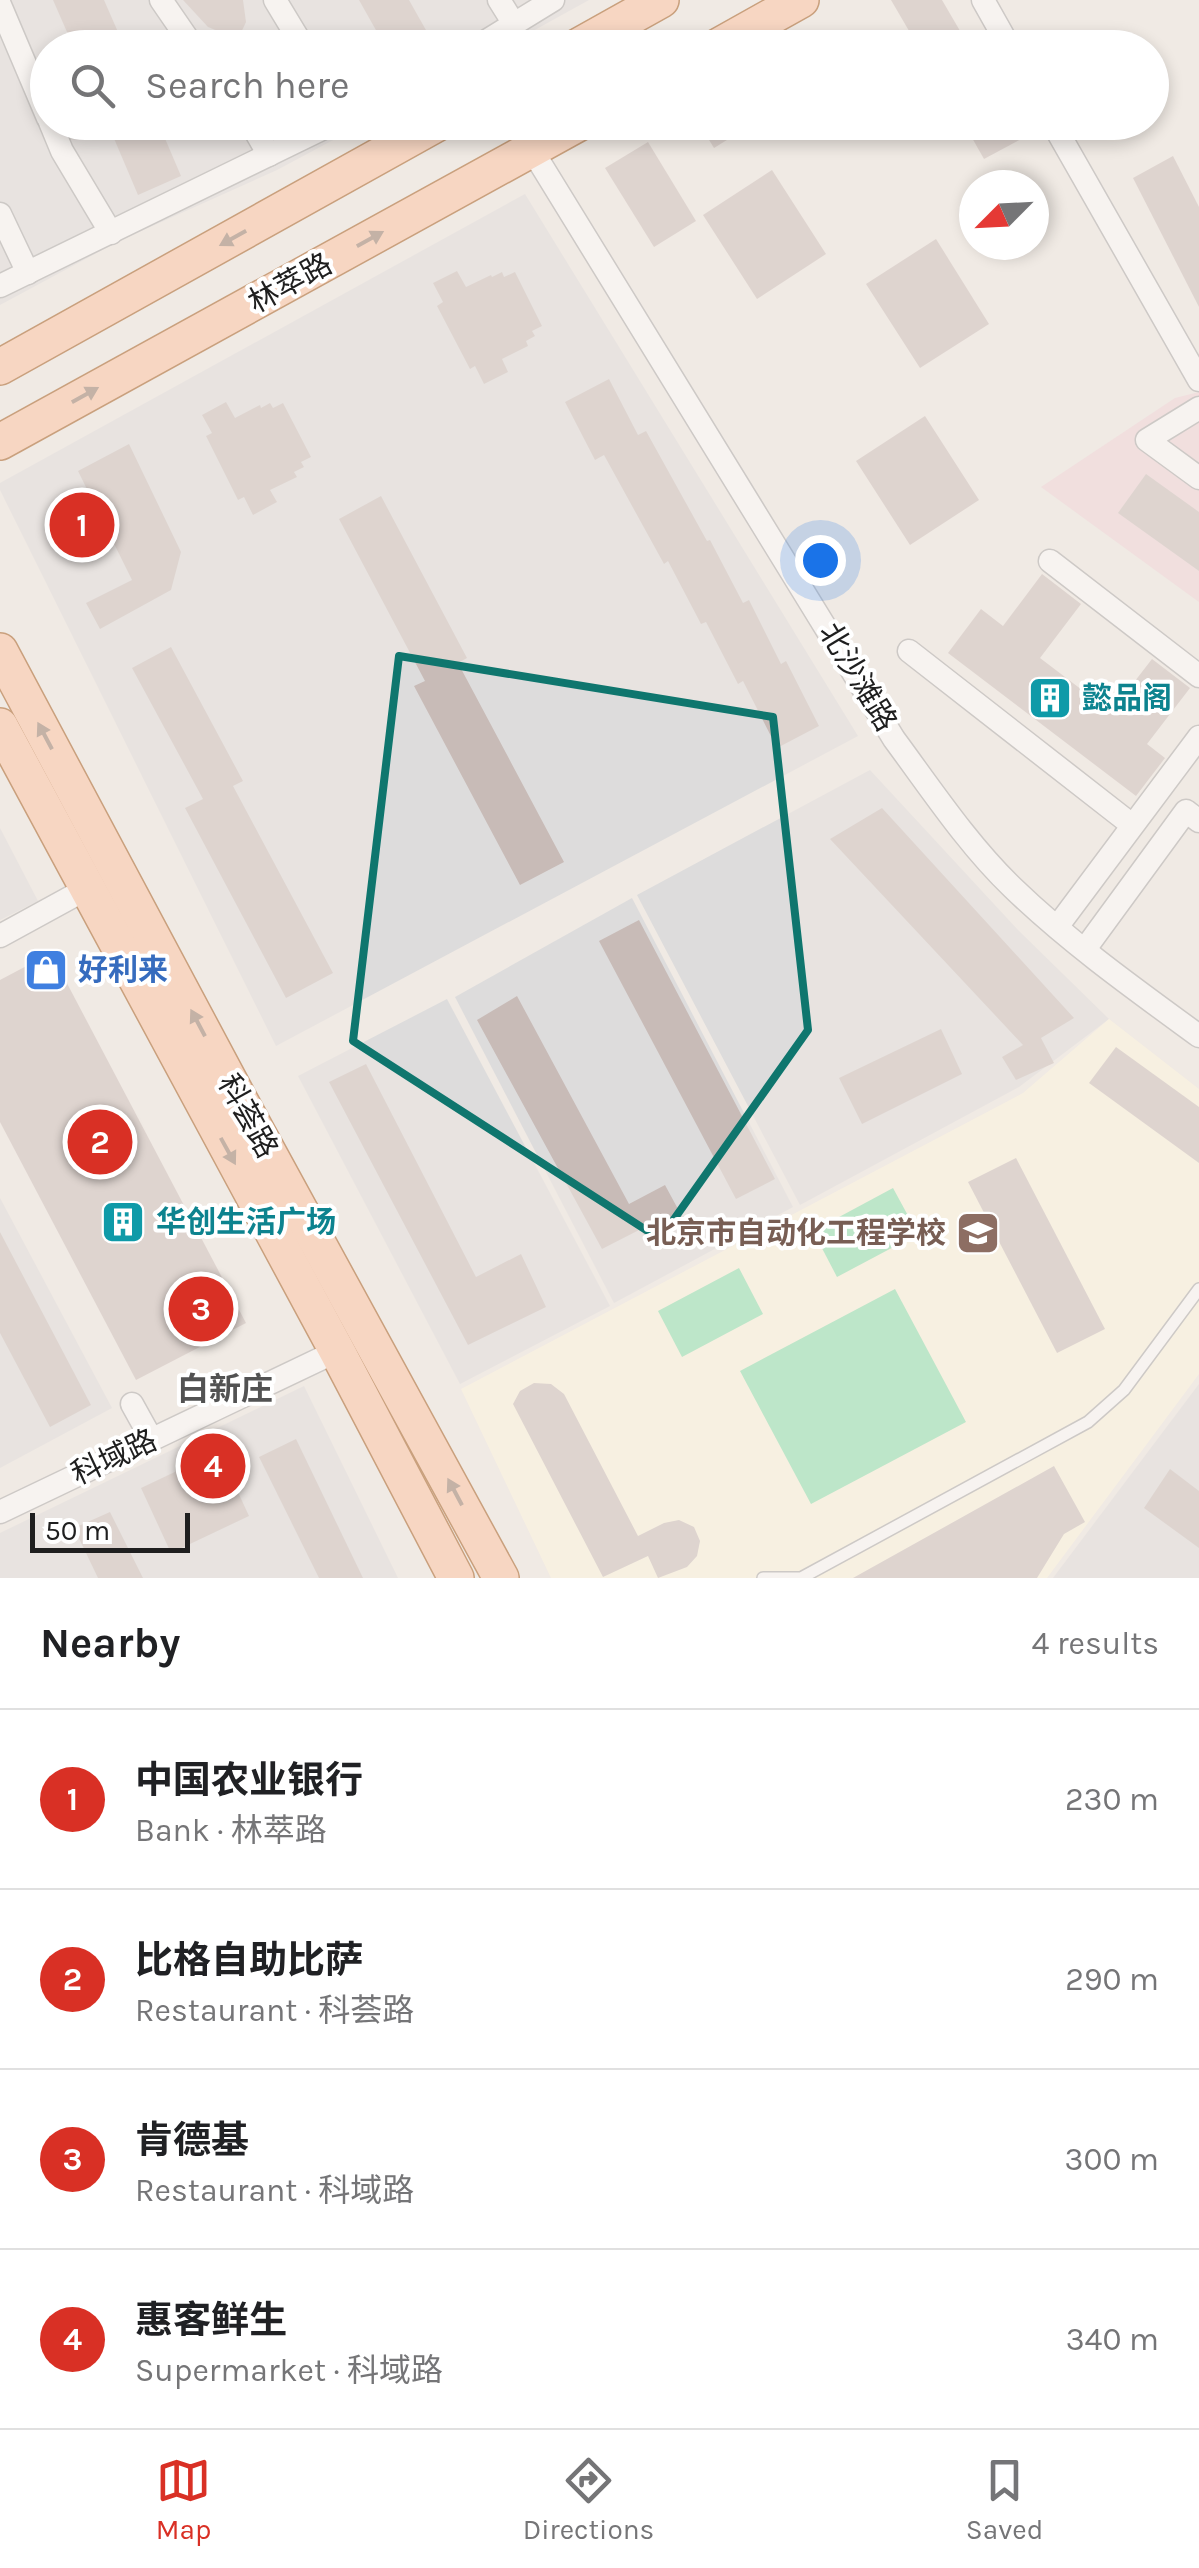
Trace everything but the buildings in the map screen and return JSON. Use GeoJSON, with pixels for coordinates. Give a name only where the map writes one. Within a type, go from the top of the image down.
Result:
{"type":"FeatureCollection","features":[{"type":"Feature","properties":{"kind":"main road"},"geometry":{"type":"LineString","coordinates":[[608,30],[661,0]]}},
{"type":"Feature","properties":{"kind":"main road"},"geometry":{"type":"LineString","coordinates":[[748,30],[801,0]]}},
{"type":"Feature","properties":{"kind":"main road"},"geometry":{"type":"LineString","coordinates":[[0,367],[408,140]]}},
{"type":"Feature","properties":{"kind":"main road","name":"林萃路"},"geometry":{"type":"LineString","coordinates":[[0,442],[549,140]]}},
{"type":"Feature","properties":{"kind":"main road","name":"科荟路"},"geometry":{"type":"LineString","coordinates":[[0,651],[501,1578]]}},
{"type":"Feature","properties":{"kind":"main road","name":"科荟路"},"geometry":{"type":"LineString","coordinates":[[0,726],[456,1578]]}},
{"type":"Feature","properties":{"kind":"street"},"geometry":{"type":"LineString","coordinates":[[161,0],[182,30]]}},
{"type":"Feature","properties":{"kind":"street"},"geometry":{"type":"LineString","coordinates":[[276,0],[294,30]]}},
{"type":"Feature","properties":{"kind":"street"},"geometry":{"type":"LineString","coordinates":[[499,0],[514,24]]}},
{"type":"Feature","properties":{"kind":"street"},"geometry":{"type":"LineString","coordinates":[[504,30],[553,0]]}},
{"type":"Feature","properties":{"kind":"street"},"geometry":{"type":"LineString","coordinates":[[983,0],[1000,30]]}},
{"type":"Feature","properties":{"kind":"street"},"geometry":{"type":"LineString","coordinates":[[0,5],[30,77]]}},
{"type":"Feature","properties":{"kind":"street"},"geometry":{"type":"LineString","coordinates":[[57,140],[111,233]]}},
{"type":"Feature","properties":{"kind":"street"},"geometry":{"type":"LineString","coordinates":[[260,140],[269,156]]}},
{"type":"Feature","properties":{"kind":"street"},"geometry":{"type":"LineString","coordinates":[[0,286],[301,140]]}},
{"type":"Feature","properties":{"kind":"street"},"geometry":{"type":"LineString","coordinates":[[1062,140],[1199,380]]}},
{"type":"Feature","properties":{"kind":"street","name":"北沙滩路"},"geometry":{"type":"LineString","coordinates":[[532,150],[894,739],[943,805],[1012,887],[1199,1036]]}},
{"type":"Feature","properties":{"kind":"street"},"geometry":{"type":"LineString","coordinates":[[0,214],[28,273]]}},
{"type":"Feature","properties":{"kind":"street"},"geometry":{"type":"LineString","coordinates":[[1199,408],[1147,440],[1199,478]]}},
{"type":"Feature","properties":{"kind":"street"},"geometry":{"type":"LineString","coordinates":[[1050,562],[1199,676]]}},
{"type":"Feature","properties":{"kind":"street"},"geometry":{"type":"LineString","coordinates":[[909,651],[1132,825]]}},
{"type":"Feature","properties":{"kind":"street"},"geometry":{"type":"LineString","coordinates":[[1057,926],[1199,737]]}},
{"type":"Feature","properties":{"kind":"street"},"geometry":{"type":"LineString","coordinates":[[1085,949],[1186,811],[1199,821]]}},
{"type":"Feature","properties":{"kind":"street"},"geometry":{"type":"LineString","coordinates":[[0,936],[86,889]]}},
{"type":"Feature","properties":{"kind":"street","name":"科域路"},"geometry":{"type":"LineString","coordinates":[[0,1512],[337,1350]]}},
{"type":"Feature","properties":{"kind":"street"},"geometry":{"type":"LineString","coordinates":[[132,1404],[152,1440]]}},
{"type":"Feature","properties":{"kind":"lane"},"geometry":{"type":"LineString","coordinates":[[762,1578],[801,1578],[1088,1422],[1124,1390],[1199,1289]]}},
{"type":"Feature","properties":{"kind":"highlighted area"},"geometry":{"type":"Polygon","coordinates":[[[399,656],[773,717],[808,1030],[660,1239],[353,1041],[399,656]]]}},
{"type":"Feature","properties":{"kind":"shaded area"},"geometry":{"type":"Polygon","coordinates":[[[0,0],[589,0],[535,30],[30,30],[30,140],[333,140],[277,170],[119,241],[0,305],[0,0]]]}},
{"type":"Feature","properties":{"kind":"shaded area"},"geometry":{"type":"Polygon","coordinates":[[[525,194],[858,736],[276,1046],[0,490],[0,483],[525,194]]]}},
{"type":"Feature","properties":{"kind":"shaded area"},"geometry":{"type":"Polygon","coordinates":[[[1199,392],[1199,602],[1041,487],[1175,398],[1199,392]]]}},
{"type":"Feature","properties":{"kind":"shaded area"},"geometry":{"type":"Polygon","coordinates":[[[870,770],[1018,930],[1109,1019],[1019,1087],[800,1205],[637,895],[870,770]]]}},
{"type":"Feature","properties":{"kind":"shaded area"},"geometry":{"type":"Polygon","coordinates":[[[0,828],[38,901],[0,920],[0,828]]]}},
{"type":"Feature","properties":{"kind":"shaded area"},"geometry":{"type":"Polygon","coordinates":[[[632,898],[793,1207],[614,1303],[455,997],[632,898]]]}},
{"type":"Feature","properties":{"kind":"shaded area"},"geometry":{"type":"Polygon","coordinates":[[[447,999],[610,1306],[460,1384],[298,1076],[447,999]]]}},
{"type":"Feature","properties":{"kind":"shaded area","name":"北京市自动化工程学校"},"geometry":{"type":"Polygon","coordinates":[[[1109,1019],[1199,1089],[1199,1374],[1047,1578],[551,1578],[461,1389],[1023,1093],[1109,1019]]]}},
{"type":"Feature","properties":{"kind":"shaded area"},"geometry":{"type":"Polygon","coordinates":[[[0,1198],[112,1408],[0,1468],[0,1198]]]}},
{"type":"Feature","properties":{"kind":"shaded area"},"geometry":{"type":"Polygon","coordinates":[[[1199,1384],[1199,1578],[1053,1578],[1199,1384]]]}},
{"type":"Feature","properties":{"kind":"shaded area"},"geometry":{"type":"Polygon","coordinates":[[[304,1386],[398,1578],[0,1578],[0,1533],[304,1386]]]}},
{"type":"Feature","properties":{"kind":"green space"},"geometry":{"type":"Polygon","coordinates":[[[893,1188],[918,1234],[837,1277],[813,1231],[893,1188]]]}},
{"type":"Feature","properties":{"kind":"green space"},"geometry":{"type":"Polygon","coordinates":[[[739,1268],[763,1314],[682,1357],[658,1311],[739,1268]]]}},
{"type":"Feature","properties":{"kind":"green space"},"geometry":{"type":"Polygon","coordinates":[[[895,1289],[966,1422],[811,1504],[740,1371],[895,1289]]]}},
{"type":"Feature","properties":{"kind":"place","name":"中国农业银行"},"geometry":{"type":"Point","coordinates":[82,525]}},
{"type":"Feature","properties":{"kind":"place","name":"懿品阁"},"geometry":{"type":"Point","coordinates":[1050,698]}},
{"type":"Feature","properties":{"kind":"place","name":"好利来"},"geometry":{"type":"Point","coordinates":[46,970]}},
{"type":"Feature","properties":{"kind":"place","name":"比格自助比萨"},"geometry":{"type":"Point","coordinates":[100,1142]}},
{"type":"Feature","properties":{"kind":"place","name":"华创生活广场"},"geometry":{"type":"Point","coordinates":[123,1222]}},
{"type":"Feature","properties":{"kind":"place","name":"北京市自动化工程学校"},"geometry":{"type":"Point","coordinates":[978,1233]}},
{"type":"Feature","properties":{"kind":"place","name":"肯德基"},"geometry":{"type":"Point","coordinates":[201,1309]}},
{"type":"Feature","properties":{"kind":"place","name":"惠客鲜生"},"geometry":{"type":"Point","coordinates":[213,1466]}},
{"type":"Feature","properties":{"kind":"district","name":"白新庄"},"geometry":{"type":"Point","coordinates":[225,1389]}}]}
